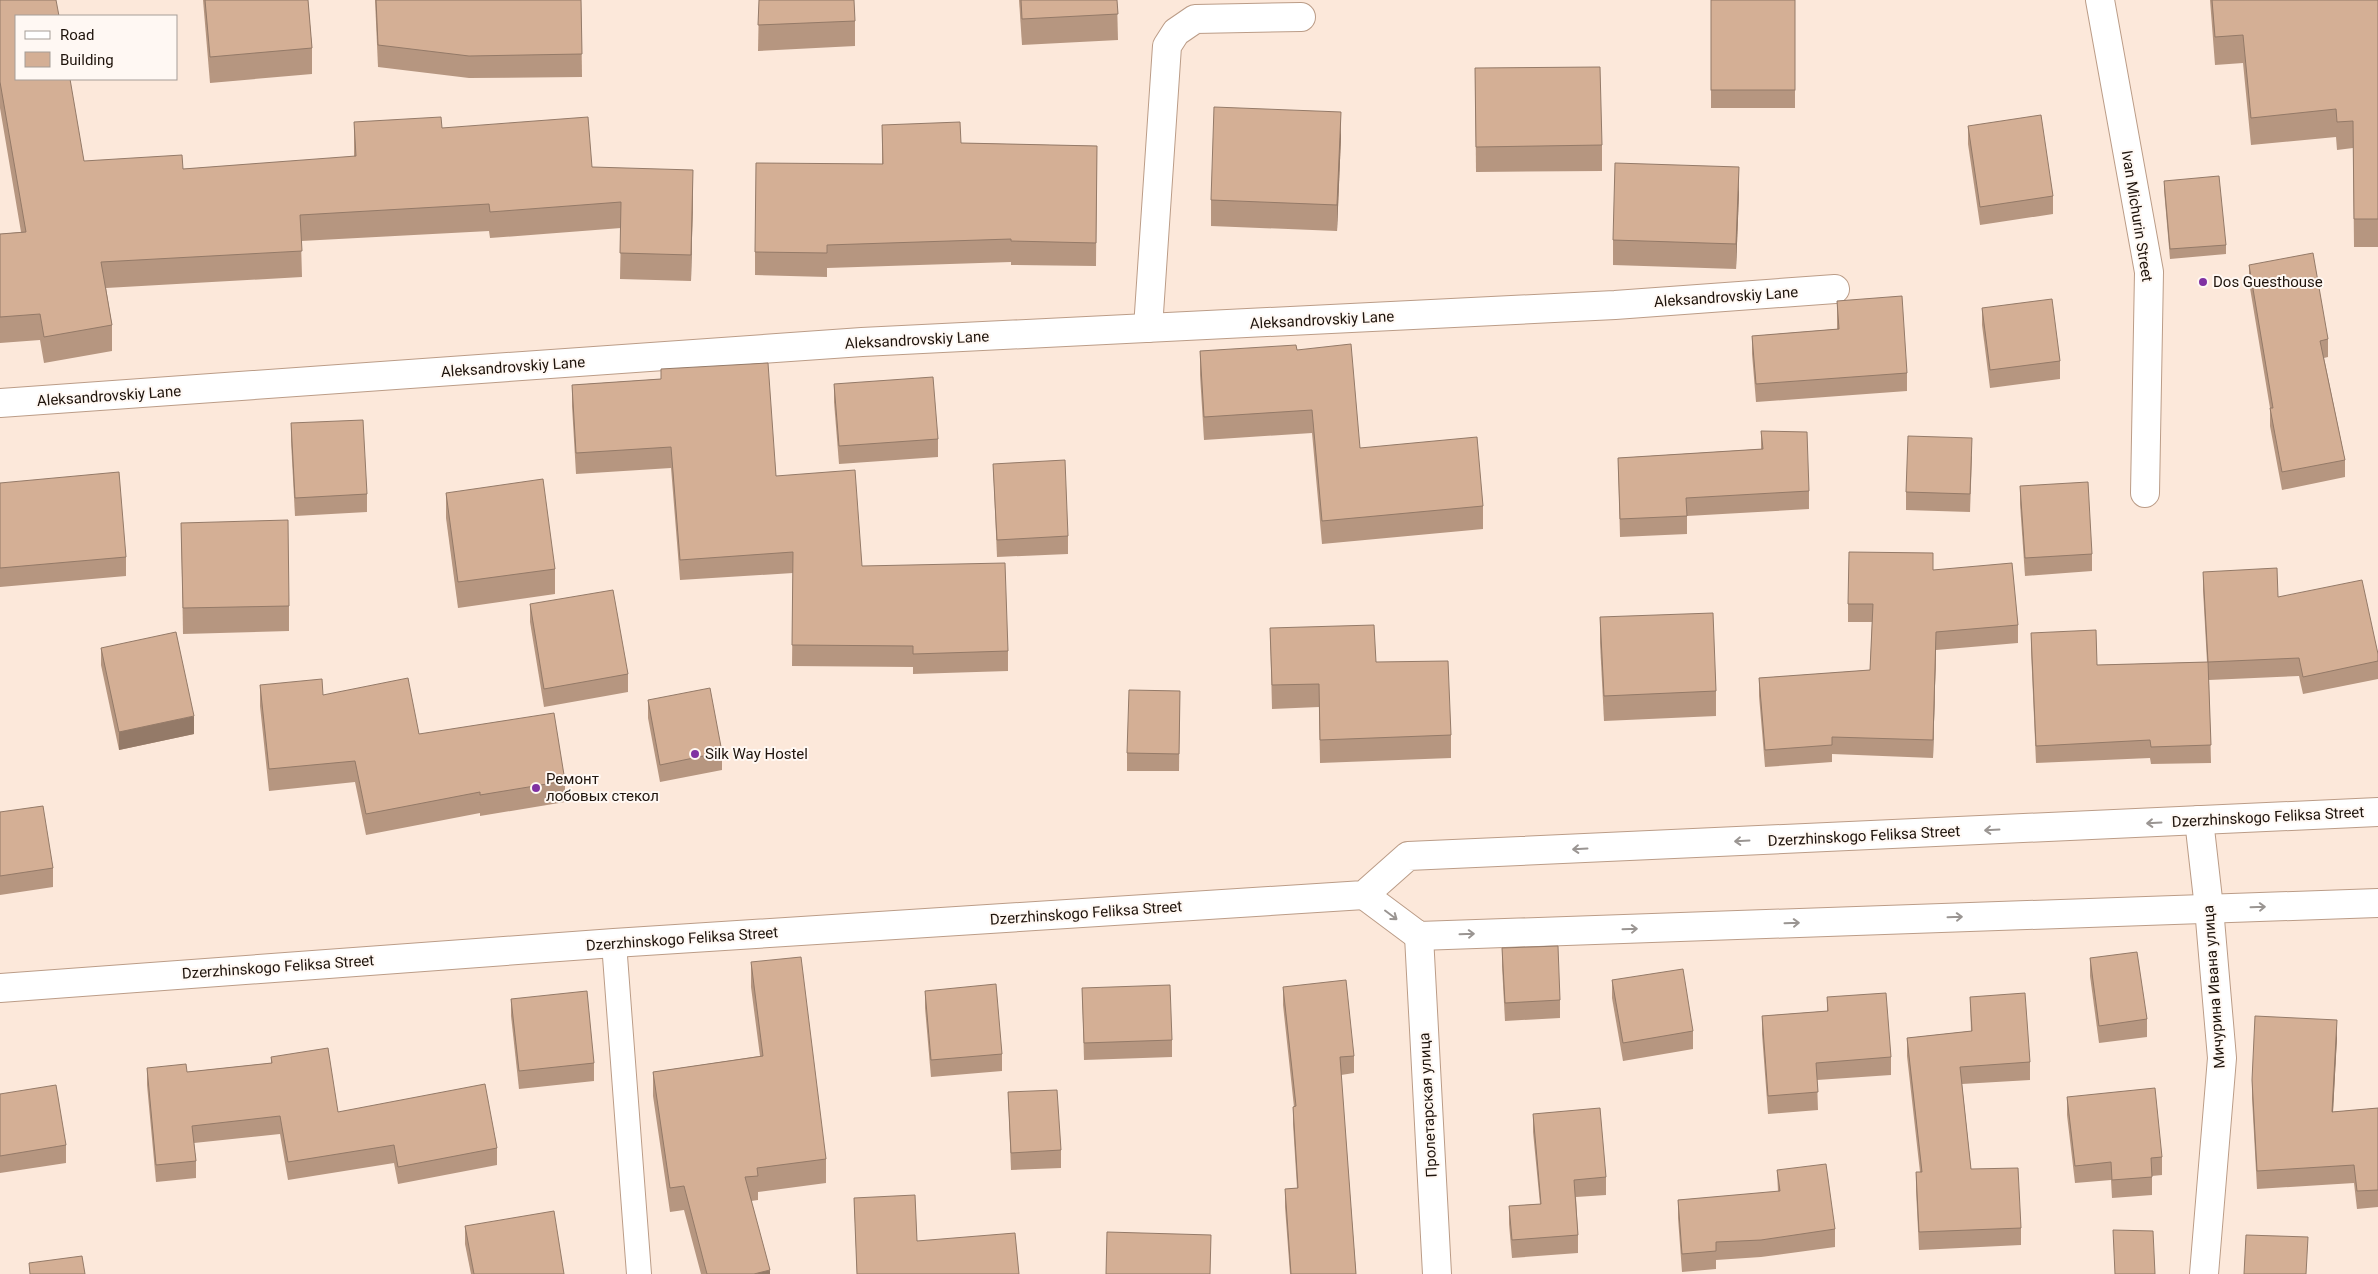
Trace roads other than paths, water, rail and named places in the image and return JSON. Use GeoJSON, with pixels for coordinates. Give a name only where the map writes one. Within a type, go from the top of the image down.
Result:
{"type":"FeatureCollection","features":[{"type":"Feature","properties":{"kind":"street","name":"Ivan Michurin Street"},"geometry":{"type":"LineString","coordinates":[[2100,0],[2149,272],[2145,493]]}},
{"type":"Feature","properties":{"kind":"street"},"geometry":{"type":"LineString","coordinates":[[1148,328],[1167,46],[1176,32],[1195,19],[1301,17]]}},
{"type":"Feature","properties":{"kind":"street","name":"Aleksandrovskiy Lane"},"geometry":{"type":"LineString","coordinates":[[0,403],[852,343],[1615,305],[1835,289]]}},
{"type":"Feature","properties":{"kind":"street","name":"Dzerzhinskogo Feliksa Street"},"geometry":{"type":"LineString","coordinates":[[0,988],[614,943],[1364,895],[1408,856],[2378,812]]}},
{"type":"Feature","properties":{"kind":"street","name":"Мичурина Ивана улица"},"geometry":{"type":"LineString","coordinates":[[2199,820],[2222,1058],[2204,1274]]}},
{"type":"Feature","properties":{"kind":"street"},"geometry":{"type":"LineString","coordinates":[[1364,895],[1419,936],[2378,902]]}},
{"type":"Feature","properties":{"kind":"street","name":"Пролетарская улица"},"geometry":{"type":"LineString","coordinates":[[1419,936],[1437,1274]]}},
{"type":"Feature","properties":{"kind":"lane"},"geometry":{"type":"LineString","coordinates":[[614,943],[639,1274]]}},
{"type":"Feature","properties":{"kind":"place","name":"Dos Guesthouse"},"geometry":{"type":"Point","coordinates":[2203,282]}},
{"type":"Feature","properties":{"kind":"place","name":"Silk Way Hostel"},"geometry":{"type":"Point","coordinates":[695,754]}},
{"type":"Feature","properties":{"kind":"place","name":"Ремонт лобовых стекол"},"geometry":{"type":"Point","coordinates":[536,788]}}]}
